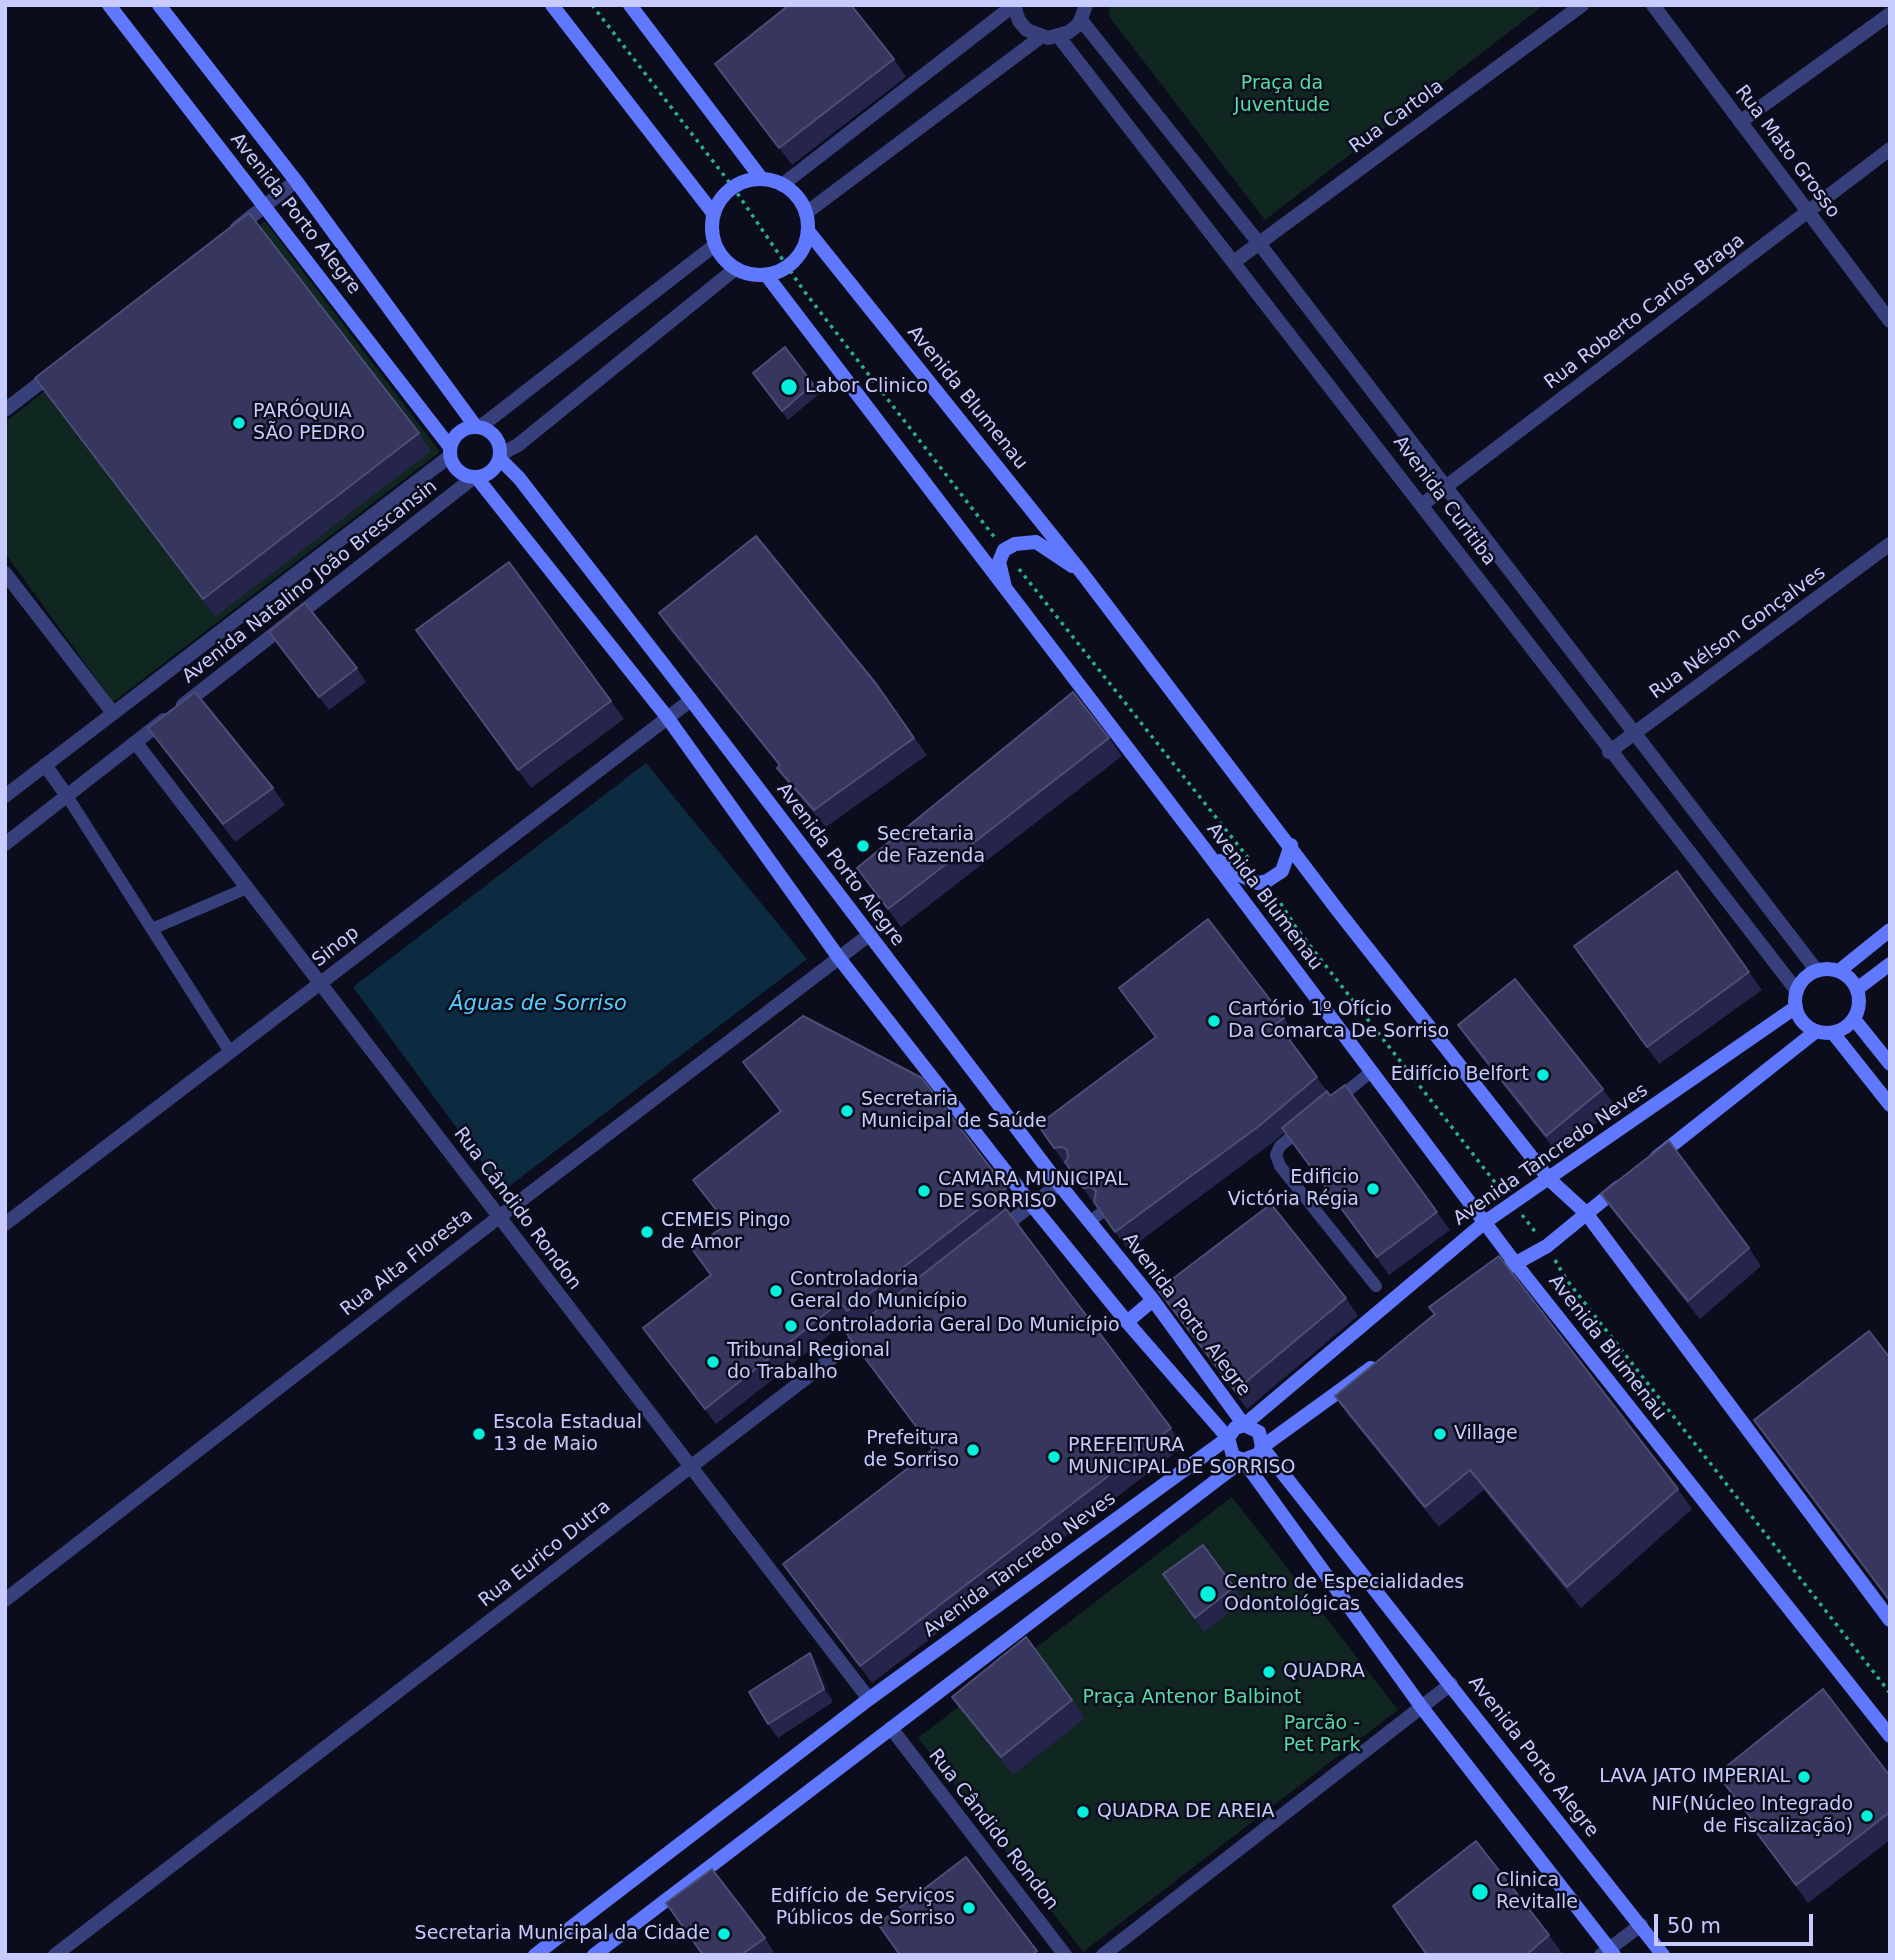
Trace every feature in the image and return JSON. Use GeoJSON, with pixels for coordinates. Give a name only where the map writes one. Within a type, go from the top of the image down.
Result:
{"type":"FeatureCollection","features":[{"type":"Feature","properties":{"kind":"street","name":"Avenida Porto Alegre"},"geometry":{"type":"LineString","coordinates":[[109,5],[450,451]]}},
{"type":"Feature","properties":{"kind":"street","name":"Avenida Porto Alegre"},"geometry":{"type":"LineString","coordinates":[[159,5],[296,181],[478,427]]}},
{"type":"Feature","properties":{"kind":"street"},"geometry":{"type":"LineString","coordinates":[[552,5],[713,213]]}},
{"type":"Feature","properties":{"kind":"street"},"geometry":{"type":"LineString","coordinates":[[630,5],[761,178]]}},
{"type":"Feature","properties":{"kind":"street"},"geometry":{"type":"LineString","coordinates":[[782,185],[1014,5],[1019,21],[1027,30],[1042,36],[1059,37],[1069,32],[1081,20],[1086,5]]}},
{"type":"Feature","properties":{"kind":"street","name":"Rua Cartola"},"geometry":{"type":"LineString","coordinates":[[1235,261],[1582,5]]}},
{"type":"Feature","properties":{"kind":"street","name":"Rua Mato Grosso"},"geometry":{"type":"LineString","coordinates":[[1653,5],[1890,321]]}},
{"type":"Feature","properties":{"kind":"street"},"geometry":{"type":"LineString","coordinates":[[1740,122],[1890,14]]}},
{"type":"Feature","properties":{"kind":"street","name":"Avenida Curitiba"},"geometry":{"type":"LineString","coordinates":[[1081,20],[1447,486],[1633,734],[1816,971]]}},
{"type":"Feature","properties":{"kind":"street"},"geometry":{"type":"LineString","coordinates":[[806,213],[1042,36]]}},
{"type":"Feature","properties":{"kind":"street","name":"Avenida Curitiba"},"geometry":{"type":"LineString","coordinates":[[1059,37],[1423,504],[1609,752],[1797,991]]}},
{"type":"Feature","properties":{"kind":"street","name":"Rua Roberto Carlos Braga"},"geometry":{"type":"LineString","coordinates":[[1423,504],[1890,149]]}},
{"type":"Feature","properties":{"kind":"street"},"geometry":{"type":"LineString","coordinates":[[761,178],[782,185],[801,201],[806,213],[808,231],[804,247],[788,267],[766,276],[750,275],[735,269],[723,259],[715,245],[711,229],[713,213],[720,199],[733,187],[761,178]]}},
{"type":"Feature","properties":{"kind":"street"},"geometry":{"type":"LineString","coordinates":[[222,240],[296,181]]}},
{"type":"Feature","properties":{"kind":"street","name":"Avenida Blumenau"},"geometry":{"type":"LineString","coordinates":[[808,231],[1082,573],[1291,845],[1339,912],[1549,1179],[1586,1213],[1890,1620]]}},
{"type":"Feature","properties":{"kind":"street"},"geometry":{"type":"LineString","coordinates":[[715,245],[478,427],[458,434],[450,451],[460,473],[475,478],[667,717],[839,958],[1031,1204],[1127,1322],[1228,1438],[1230,1452],[1243,1460],[1423,1709],[1608,1953],[1641,1925]]}},
{"type":"Feature","properties":{"kind":"street"},"geometry":{"type":"LineString","coordinates":[[475,478],[491,472],[500,456],[518,445],[735,269]]}},
{"type":"Feature","properties":{"kind":"street","name":"Avenida Blumenau"},"geometry":{"type":"LineString","coordinates":[[766,276],[1203,847],[1515,1263],[1890,1736]]}},
{"type":"Feature","properties":{"kind":"street"},"geometry":{"type":"LineString","coordinates":[[5,410],[70,359]]}},
{"type":"Feature","properties":{"kind":"street"},"geometry":{"type":"LineString","coordinates":[[478,427],[497,439],[500,456]]}},
{"type":"Feature","properties":{"kind":"street","name":"Avenida Natalino João Brescansin"},"geometry":{"type":"LineString","coordinates":[[5,796],[450,451]]}},
{"type":"Feature","properties":{"kind":"street","name":"Avenida Porto Alegre"},"geometry":{"type":"LineString","coordinates":[[500,456],[691,701],[1059,1184],[1095,1217],[1244,1425],[1259,1432],[1262,1447],[1663,1955]]}},
{"type":"Feature","properties":{"kind":"street","name":"Avenida Natalino João Brescansin"},"geometry":{"type":"LineString","coordinates":[[5,844],[475,478]]}},
{"type":"Feature","properties":{"kind":"street"},"geometry":{"type":"LineString","coordinates":[[1006,592],[999,562],[1004,550],[1015,544],[1036,542],[1082,573]]}},
{"type":"Feature","properties":{"kind":"street","name":"Rua Nélson Gonçalves"},"geometry":{"type":"LineString","coordinates":[[1609,752],[1890,544]]}},
{"type":"Feature","properties":{"kind":"street"},"geometry":{"type":"LineString","coordinates":[[5,573],[113,713]]}},
{"type":"Feature","properties":{"kind":"street","name":"Sinop"},"geometry":{"type":"LineString","coordinates":[[5,1224],[691,701]]}},
{"type":"Feature","properties":{"kind":"street","name":"Rua Cândido Rondon"},"geometry":{"type":"LineString","coordinates":[[136,743],[869,1699]]}},
{"type":"Feature","properties":{"kind":"street"},"geometry":{"type":"LineString","coordinates":[[45,765],[68,796]]}},
{"type":"Feature","properties":{"kind":"street"},"geometry":{"type":"LineString","coordinates":[[1203,847],[1233,872],[1258,883],[1282,871],[1291,845]]}},
{"type":"Feature","properties":{"kind":"street"},"geometry":{"type":"LineString","coordinates":[[1839,971],[1857,989],[1859,1000],[1854,1019],[1833,1033],[1815,1031],[1799,1017],[1796,1007],[1797,991],[1804,979],[1816,971],[1839,971],[1890,930]]}},
{"type":"Feature","properties":{"kind":"street","name":"Rua Alta Floresta"},"geometry":{"type":"LineString","coordinates":[[5,1600],[499,1217],[869,935]]}},
{"type":"Feature","properties":{"kind":"street"},"geometry":{"type":"LineString","coordinates":[[1857,989],[1890,964]]}},
{"type":"Feature","properties":{"kind":"street","name":"Avenida Tancredo Neves"},"geometry":{"type":"LineString","coordinates":[[535,1955],[869,1699],[1228,1438],[1235,1428],[1244,1425],[1485,1222],[1796,1007]]}},
{"type":"Feature","properties":{"kind":"street"},"geometry":{"type":"LineString","coordinates":[[1854,1019],[1890,1064]]}},
{"type":"Feature","properties":{"kind":"street"},"geometry":{"type":"LineString","coordinates":[[1493,1279],[1515,1263],[1547,1246],[1815,1031]]}},
{"type":"Feature","properties":{"kind":"street"},"geometry":{"type":"LineString","coordinates":[[1833,1033],[1890,1105]]}},
{"type":"Feature","properties":{"kind":"street"},"geometry":{"type":"LineString","coordinates":[[988,1238],[1059,1184]]}},
{"type":"Feature","properties":{"kind":"street"},"geometry":{"type":"LineString","coordinates":[[1127,1322],[1153,1300]]}},
{"type":"Feature","properties":{"kind":"street","name":"Rua Eurico Dutra"},"geometry":{"type":"LineString","coordinates":[[55,1955],[877,1323]]}},
{"type":"Feature","properties":{"kind":"street"},"geometry":{"type":"LineString","coordinates":[[594,1955],[1243,1460],[1253,1458],[1262,1447],[1383,1359]]}},
{"type":"Feature","properties":{"kind":"street"},"geometry":{"type":"LineString","coordinates":[[1103,1955],[1423,1709],[1451,1684]]}},
{"type":"Feature","properties":{"kind":"street","name":"Rua Cândido Rondon"},"geometry":{"type":"LineString","coordinates":[[891,1728],[1065,1955]]}},
{"type":"Feature","properties":{"kind":"lane"},"geometry":{"type":"LineString","coordinates":[[68,796],[230,1052]]}},
{"type":"Feature","properties":{"kind":"lane"},"geometry":{"type":"LineString","coordinates":[[152,929],[247,888]]}},
{"type":"Feature","properties":{"kind":"lane"},"geometry":{"type":"LineString","coordinates":[[1371,1072],[1280,1146],[1276,1155],[1280,1166],[1377,1286]]}},
{"type":"Feature","properties":{"kind":"lane"},"geometry":{"type":"LineString","coordinates":[[1059,1184],[1072,1173]]}},
{"type":"Feature","properties":{"kind":"path"},"geometry":{"type":"LineString","coordinates":[[592,5],[733,187],[788,267],[1004,550],[1266,881],[1297,929],[1547,1246],[1566,1279],[1890,1693]]}},
{"type":"Feature","properties":{"kind":"green space","name":"Praça da Juventude"},"geometry":{"type":"Polygon","coordinates":[[[1110,5],[1544,5],[1265,220],[1109,16],[1110,5]]]}},
{"type":"Feature","properties":{"kind":"green space","name":"PARÓQUIA SÃO PEDRO"},"geometry":{"type":"Polygon","coordinates":[[[265,221],[440,452],[113,702],[5,553],[5,422],[265,221]]]}},
{"type":"Feature","properties":{"kind":"green space","name":"Praça Antenor Balbinot"},"geometry":{"type":"Polygon","coordinates":[[[1232,1497],[1398,1710],[1083,1952],[918,1738],[1232,1497]]]}},
{"type":"Feature","properties":{"kind":"water","name":"Águas de Sorriso"},"geometry":{"type":"Polygon","coordinates":[[[646,763],[807,959],[503,1191],[353,987],[646,763]]]}},
{"type":"Feature","properties":{"kind":"building"},"geometry":{"type":"Polygon","coordinates":[[[789,5],[851,5],[894,59],[779,148],[715,64],[789,5]]]}},
{"type":"Feature","properties":{"kind":"building","name":"PARÓQUIA SÃO PEDRO"},"geometry":{"type":"Polygon","coordinates":[[[249,213],[419,433],[203,599],[35,378],[249,213]]]}},
{"type":"Feature","properties":{"kind":"building","name":"Labor Clinico"},"geometry":{"type":"Polygon","coordinates":[[[785,347],[813,384],[782,411],[753,373],[785,347]]]}},
{"type":"Feature","properties":{"kind":"building"},"geometry":{"type":"Polygon","coordinates":[[[756,536],[877,685],[914,738],[814,810],[777,768],[780,765],[659,613],[756,536]]]}},
{"type":"Feature","properties":{"kind":"building"},"geometry":{"type":"Polygon","coordinates":[[[509,562],[611,701],[518,770],[416,630],[509,562]]]}},
{"type":"Feature","properties":{"kind":"building"},"geometry":{"type":"Polygon","coordinates":[[[305,603],[357,668],[319,697],[269,632],[305,603]]]}},
{"type":"Feature","properties":{"kind":"building"},"geometry":{"type":"Polygon","coordinates":[[[195,692],[273,788],[223,824],[148,728],[195,692]]]}},
{"type":"Feature","properties":{"kind":"building"},"geometry":{"type":"Polygon","coordinates":[[[1073,692],[1109,738],[888,909],[857,868],[1073,692]]]}},
{"type":"Feature","properties":{"kind":"building"},"geometry":{"type":"Polygon","coordinates":[[[1677,871],[1749,972],[1647,1047],[1574,946],[1677,871]]]}},
{"type":"Feature","properties":{"kind":"building"},"geometry":{"type":"Polygon","coordinates":[[[1208,919],[1284,1018],[1277,1023],[1317,1077],[1259,1126],[1115,1232],[1094,1202],[1096,1191],[1091,1187],[1083,1188],[1065,1162],[1068,1158],[1067,1150],[1062,1147],[1054,1148],[1038,1125],[1156,1037],[1119,988],[1208,919]]]}},
{"type":"Feature","properties":{"kind":"building","name":"Edifício Belfort"},"geometry":{"type":"Polygon","coordinates":[[[1515,979],[1603,1089],[1546,1136],[1458,1025],[1515,979]]]}},
{"type":"Feature","properties":{"kind":"building"},"geometry":{"type":"Polygon","coordinates":[[[803,1016],[922,1078],[1006,1188],[847,1311],[840,1302],[705,1409],[643,1328],[711,1275],[692,1249],[727,1224],[693,1180],[781,1111],[743,1062],[803,1016]]]}},
{"type":"Feature","properties":{"kind":"building","name":"Edificio Victória Régia"},"geometry":{"type":"Polygon","coordinates":[[[1345,1085],[1437,1212],[1377,1257],[1282,1128],[1327,1091],[1330,1096],[1345,1085]]]}},
{"type":"Feature","properties":{"kind":"building"},"geometry":{"type":"Polygon","coordinates":[[[1669,1141],[1749,1248],[1688,1301],[1601,1194],[1669,1141]]]}},
{"type":"Feature","properties":{"kind":"building"},"geometry":{"type":"Polygon","coordinates":[[[1271,1204],[1346,1298],[1235,1391],[1158,1290],[1271,1204]]]}},
{"type":"Feature","properties":{"kind":"building","name":"PREFEITURA MUNICIPAL DE SORRISO"},"geometry":{"type":"Polygon","coordinates":[[[1006,1209],[1171,1428],[860,1666],[783,1564],[933,1449],[847,1334],[1006,1209]]]}},
{"type":"Feature","properties":{"kind":"building"},"geometry":{"type":"Polygon","coordinates":[[[1499,1256],[1678,1489],[1567,1587],[1470,1470],[1425,1507],[1335,1396],[1435,1314],[1429,1307],[1499,1256]]]}},
{"type":"Feature","properties":{"kind":"building"},"geometry":{"type":"Polygon","coordinates":[[[1869,1331],[1890,1358],[1890,1601],[1754,1420],[1869,1331]]]}},
{"type":"Feature","properties":{"kind":"building","name":"Centro de Especialidades Odontológicas"},"geometry":{"type":"Polygon","coordinates":[[[1203,1545],[1234,1587],[1195,1618],[1163,1574],[1203,1545]]]}},
{"type":"Feature","properties":{"kind":"building"},"geometry":{"type":"Polygon","coordinates":[[[1026,1637],[1072,1700],[1001,1757],[952,1697],[1026,1637]]]}},
{"type":"Feature","properties":{"kind":"building"},"geometry":{"type":"Polygon","coordinates":[[[810,1653],[824,1689],[768,1724],[749,1692],[810,1653]]]}},
{"type":"Feature","properties":{"kind":"building"},"geometry":{"type":"Polygon","coordinates":[[[1823,1689],[1890,1776],[1890,1812],[1796,1885],[1757,1833],[1760,1830],[1717,1774],[1823,1689]]]}},
{"type":"Feature","properties":{"kind":"building","name":"Clinica Revitalle"},"geometry":{"type":"Polygon","coordinates":[[[1476,1841],[1549,1935],[1526,1955],[1427,1955],[1393,1906],[1476,1841]]]}},
{"type":"Feature","properties":{"kind":"building","name":"Edifício de Serviços Públicos de Sorriso"},"geometry":{"type":"Polygon","coordinates":[[[966,1857],[1037,1951],[1032,1955],[900,1955],[878,1924],[966,1857]]]}},
{"type":"Feature","properties":{"kind":"building","name":"Secretaria Municipal da Cidade"},"geometry":{"type":"Polygon","coordinates":[[[712,1869],[765,1938],[741,1955],[703,1955],[666,1903],[712,1869]]]}},
{"type":"Feature","properties":{"kind":"place","name":"Labor Clinico"},"geometry":{"type":"Point","coordinates":[789,387]}},
{"type":"Feature","properties":{"kind":"place","name":"PARÓQUIA SÃO PEDRO"},"geometry":{"type":"Point","coordinates":[239,423]}},
{"type":"Feature","properties":{"kind":"place","name":"Secretaria de Fazenda"},"geometry":{"type":"Point","coordinates":[863,846]}},
{"type":"Feature","properties":{"kind":"place","name":"Cartório 1º Ofício Da Comarca De Sorriso"},"geometry":{"type":"Point","coordinates":[1214,1021]}},
{"type":"Feature","properties":{"kind":"place","name":"Edifício Belfort"},"geometry":{"type":"Point","coordinates":[1543,1075]}},
{"type":"Feature","properties":{"kind":"place","name":"Secretaria Municipal de Saúde"},"geometry":{"type":"Point","coordinates":[847,1111]}},
{"type":"Feature","properties":{"kind":"place","name":"Edificio Victória Régia"},"geometry":{"type":"Point","coordinates":[1373,1189]}},
{"type":"Feature","properties":{"kind":"place","name":"CAMARA MUNICIPAL DE SORRISO"},"geometry":{"type":"Point","coordinates":[924,1191]}},
{"type":"Feature","properties":{"kind":"place","name":"CEMEIS Pingo de Amor"},"geometry":{"type":"Point","coordinates":[647,1232]}},
{"type":"Feature","properties":{"kind":"place","name":"Controladoria Geral do Município"},"geometry":{"type":"Point","coordinates":[776,1291]}},
{"type":"Feature","properties":{"kind":"place","name":"Controladoria Geral Do Município"},"geometry":{"type":"Point","coordinates":[791,1326]}},
{"type":"Feature","properties":{"kind":"place","name":"Tribunal Regional do Trabalho"},"geometry":{"type":"Point","coordinates":[713,1362]}},
{"type":"Feature","properties":{"kind":"place","name":"Escola Estadual 13 de Maio"},"geometry":{"type":"Point","coordinates":[479,1434]}},
{"type":"Feature","properties":{"kind":"place","name":"Village"},"geometry":{"type":"Point","coordinates":[1440,1434]}},
{"type":"Feature","properties":{"kind":"place","name":"Prefeitura de Sorriso"},"geometry":{"type":"Point","coordinates":[973,1450]}},
{"type":"Feature","properties":{"kind":"place","name":"PREFEITURA MUNICIPAL DE SORRISO"},"geometry":{"type":"Point","coordinates":[1054,1457]}},
{"type":"Feature","properties":{"kind":"place","name":"Centro de Especialidades Odontológicas"},"geometry":{"type":"Point","coordinates":[1208,1594]}},
{"type":"Feature","properties":{"kind":"place","name":"QUADRA"},"geometry":{"type":"Point","coordinates":[1269,1672]}},
{"type":"Feature","properties":{"kind":"place","name":"LAVA JATO IMPERIAL"},"geometry":{"type":"Point","coordinates":[1804,1777]}},
{"type":"Feature","properties":{"kind":"place","name":"QUADRA DE AREIA"},"geometry":{"type":"Point","coordinates":[1083,1812]}},
{"type":"Feature","properties":{"kind":"place","name":"NIF(Núcleo Integrado de Fiscalização)"},"geometry":{"type":"Point","coordinates":[1867,1816]}},
{"type":"Feature","properties":{"kind":"place","name":"Clinica Revitalle"},"geometry":{"type":"Point","coordinates":[1480,1892]}},
{"type":"Feature","properties":{"kind":"place","name":"Edifício de Serviços Públicos de Sorriso"},"geometry":{"type":"Point","coordinates":[969,1908]}},
{"type":"Feature","properties":{"kind":"place","name":"Secretaria Municipal da Cidade"},"geometry":{"type":"Point","coordinates":[724,1934]}},
{"type":"Feature","properties":{"kind":"park label","name":"Parcão - Pet Park"},"geometry":{"type":"Point","coordinates":[1322,1735]}}]}
